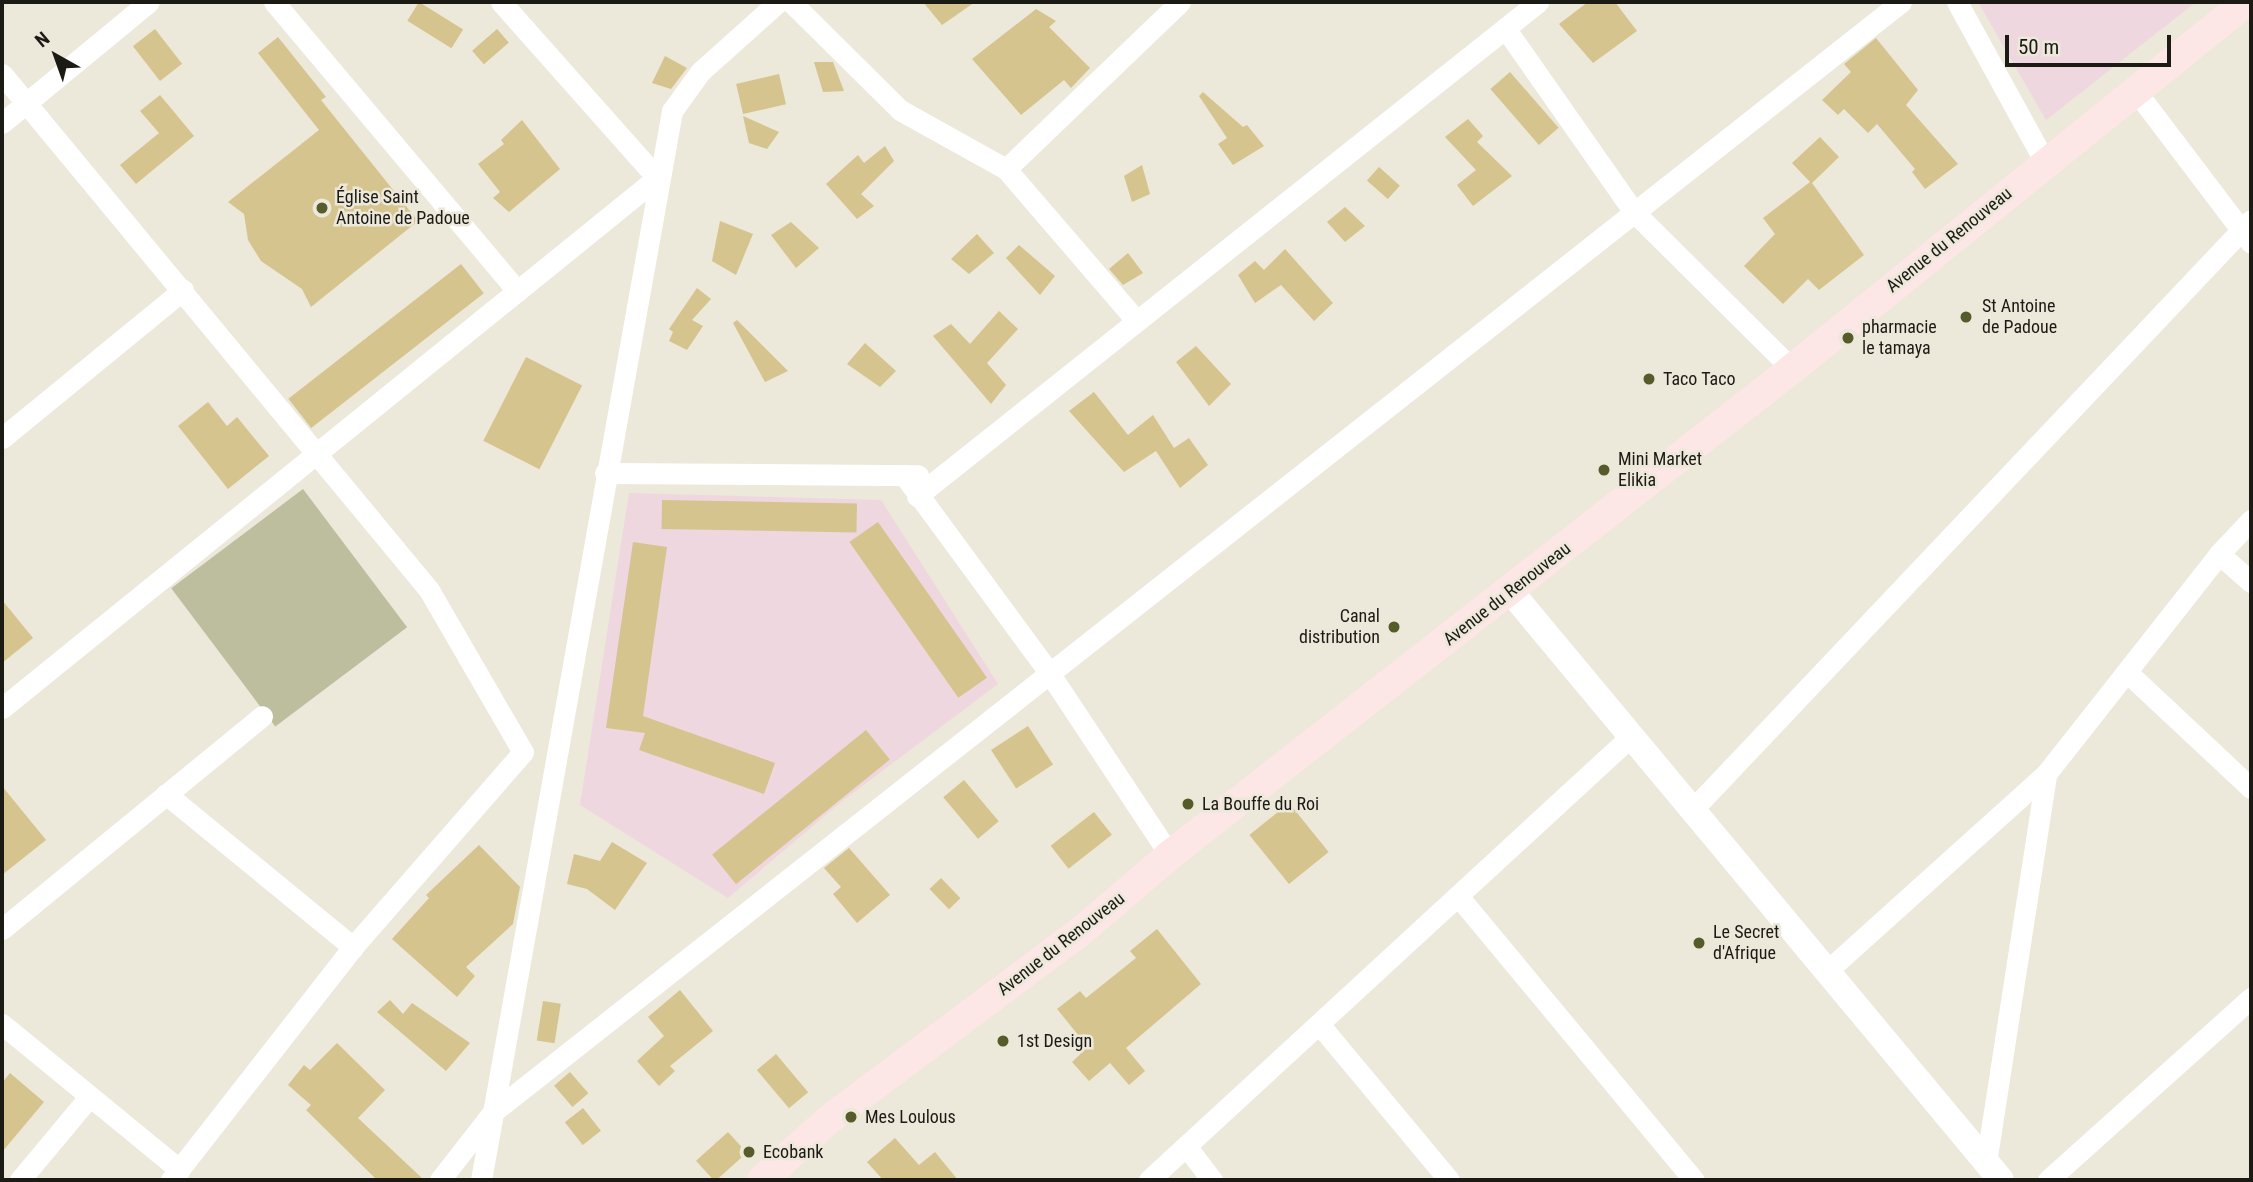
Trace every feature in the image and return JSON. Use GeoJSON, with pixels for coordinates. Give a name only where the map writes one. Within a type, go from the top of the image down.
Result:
{"type":"FeatureCollection","features":[{"type":"Feature","properties":{"kind":"main road","name":"Avenue du Renouveau"},"geometry":{"type":"LineString","coordinates":[[762,1180],[827,1121],[1080,932],[1170,855],[1511,592],[2246,2]]}},
{"type":"Feature","properties":{"kind":"street"},"geometry":{"type":"LineString","coordinates":[[2,123],[23,102],[149,2]]}},
{"type":"Feature","properties":{"kind":"street"},"geometry":{"type":"LineString","coordinates":[[274,2],[517,291]]}},
{"type":"Feature","properties":{"kind":"street"},"geometry":{"type":"LineString","coordinates":[[501,2],[657,178]]}},
{"type":"Feature","properties":{"kind":"street"},"geometry":{"type":"LineString","coordinates":[[481,1180],[657,178],[672,111],[700,72],[778,2]]}},
{"type":"Feature","properties":{"kind":"street"},"geometry":{"type":"LineString","coordinates":[[791,2],[900,110],[1006,169],[1135,319]]}},
{"type":"Feature","properties":{"kind":"street"},"geometry":{"type":"LineString","coordinates":[[1006,169],[1180,2]]}},
{"type":"Feature","properties":{"kind":"street"},"geometry":{"type":"LineString","coordinates":[[917,496],[1135,319],[1538,2]]}},
{"type":"Feature","properties":{"kind":"street"},"geometry":{"type":"LineString","coordinates":[[440,1180],[493,1112],[1901,2]]}},
{"type":"Feature","properties":{"kind":"street"},"geometry":{"type":"LineString","coordinates":[[1957,2],[2045,162]]}},
{"type":"Feature","properties":{"kind":"street"},"geometry":{"type":"LineString","coordinates":[[1505,28],[1634,212],[1792,369]]}},
{"type":"Feature","properties":{"kind":"street"},"geometry":{"type":"LineString","coordinates":[[2,74],[429,590],[523,752],[353,947],[175,1175],[90,1096],[2,1024]]}},
{"type":"Feature","properties":{"kind":"street"},"geometry":{"type":"LineString","coordinates":[[1693,809],[2247,232],[2135,90]]}},
{"type":"Feature","properties":{"kind":"street"},"geometry":{"type":"LineString","coordinates":[[2,708],[657,178]]}},
{"type":"Feature","properties":{"kind":"street"},"geometry":{"type":"LineString","coordinates":[[2,439],[183,290]]}},
{"type":"Feature","properties":{"kind":"street"},"geometry":{"type":"LineString","coordinates":[[605,473],[944,474]]}},
{"type":"Feature","properties":{"kind":"street"},"geometry":{"type":"LineString","coordinates":[[904,475],[1050,674],[1170,855]]}},
{"type":"Feature","properties":{"kind":"street"},"geometry":{"type":"LineString","coordinates":[[1827,971],[2046,774],[2129,674],[2219,554],[2251,520]]}},
{"type":"Feature","properties":{"kind":"street"},"geometry":{"type":"LineString","coordinates":[[2219,554],[2251,582]]}},
{"type":"Feature","properties":{"kind":"street"},"geometry":{"type":"LineString","coordinates":[[1511,592],[1629,738],[1693,809],[1993,1172]]}},
{"type":"Feature","properties":{"kind":"street"},"geometry":{"type":"LineString","coordinates":[[2129,674],[2251,788]]}},
{"type":"Feature","properties":{"kind":"street"},"geometry":{"type":"LineString","coordinates":[[2,929],[262,716]]}},
{"type":"Feature","properties":{"kind":"street"},"geometry":{"type":"LineString","coordinates":[[1149,1180],[1629,738]]}},
{"type":"Feature","properties":{"kind":"street"},"geometry":{"type":"LineString","coordinates":[[1993,1172],[2046,774]]}},
{"type":"Feature","properties":{"kind":"street"},"geometry":{"type":"LineString","coordinates":[[166,794],[353,947]]}},
{"type":"Feature","properties":{"kind":"street"},"geometry":{"type":"LineString","coordinates":[[1458,896],[1694,1180]]}},
{"type":"Feature","properties":{"kind":"street"},"geometry":{"type":"LineString","coordinates":[[2048,1180],[2251,998]]}},
{"type":"Feature","properties":{"kind":"street"},"geometry":{"type":"LineString","coordinates":[[1319,1024],[1449,1180]]}},
{"type":"Feature","properties":{"kind":"street"},"geometry":{"type":"LineString","coordinates":[[20,1180],[90,1096]]}},
{"type":"Feature","properties":{"kind":"street"},"geometry":{"type":"LineString","coordinates":[[1186,1146],[1212,1180]]}},
{"type":"Feature","properties":{"kind":"shaded area"},"geometry":{"type":"Polygon","coordinates":[[[1978,2],[2196,2],[2046,120],[1978,2]]]}},
{"type":"Feature","properties":{"kind":"shaded area"},"geometry":{"type":"Polygon","coordinates":[[[629,493],[881,500],[998,684],[841,802],[728,898],[580,805],[629,493]]]}},
{"type":"Feature","properties":{"kind":"green space"},"geometry":{"type":"Polygon","coordinates":[[[303,489],[407,627],[275,726],[171,588],[303,489]]]}},
{"type":"Feature","properties":{"kind":"building"},"geometry":{"type":"Polygon","coordinates":[[[419,2],[463,30],[451,48],[407,21],[419,2]]]}},
{"type":"Feature","properties":{"kind":"building"},"geometry":{"type":"Polygon","coordinates":[[[923,2],[975,2],[942,25],[923,2]]]}},
{"type":"Feature","properties":{"kind":"building"},"geometry":{"type":"Polygon","coordinates":[[[1588,2],[1615,2],[1637,31],[1593,63],[1559,24],[1588,2]]]}},
{"type":"Feature","properties":{"kind":"building"},"geometry":{"type":"Polygon","coordinates":[[[1036,9],[1056,21],[1049,27],[1090,68],[1071,88],[1064,80],[1021,115],[972,59],[1036,9]]]}},
{"type":"Feature","properties":{"kind":"building"},"geometry":{"type":"Polygon","coordinates":[[[155,29],[182,64],[160,81],[133,46],[155,29]]]}},
{"type":"Feature","properties":{"kind":"building"},"geometry":{"type":"Polygon","coordinates":[[[497,29],[509,43],[484,64],[472,51],[497,29]]]}},
{"type":"Feature","properties":{"kind":"building","name":"Église Saint Antoine de Padoue"},"geometry":{"type":"Polygon","coordinates":[[[278,37],[326,97],[321,100],[418,221],[311,307],[302,289],[261,261],[248,240],[244,214],[228,202],[319,130],[258,53],[278,37]]]}},
{"type":"Feature","properties":{"kind":"building"},"geometry":{"type":"Polygon","coordinates":[[[1876,38],[1918,90],[1906,105],[1958,164],[1925,189],[1912,172],[1915,169],[1877,124],[1868,133],[1844,109],[1838,115],[1822,100],[1851,72],[1844,64],[1876,38]]]}},
{"type":"Feature","properties":{"kind":"building"},"geometry":{"type":"Polygon","coordinates":[[[665,56],[687,68],[671,89],[652,83],[665,56]]]}},
{"type":"Feature","properties":{"kind":"building"},"geometry":{"type":"Polygon","coordinates":[[[814,62],[833,62],[844,91],[823,92],[814,62]]]}},
{"type":"Feature","properties":{"kind":"building"},"geometry":{"type":"Polygon","coordinates":[[[1510,72],[1559,128],[1539,145],[1490,89],[1510,72]]]}},
{"type":"Feature","properties":{"kind":"building"},"geometry":{"type":"Polygon","coordinates":[[[779,74],[786,104],[743,114],[736,84],[779,74]]]}},
{"type":"Feature","properties":{"kind":"building"},"geometry":{"type":"Polygon","coordinates":[[[1203,92],[1243,127],[1247,125],[1264,146],[1233,165],[1218,144],[1227,138],[1199,96],[1203,92]]]}},
{"type":"Feature","properties":{"kind":"building"},"geometry":{"type":"Polygon","coordinates":[[[160,95],[194,136],[136,184],[120,165],[159,133],[140,111],[160,95]]]}},
{"type":"Feature","properties":{"kind":"building"},"geometry":{"type":"Polygon","coordinates":[[[743,116],[779,132],[767,149],[749,143],[743,116]]]}},
{"type":"Feature","properties":{"kind":"building"},"geometry":{"type":"Polygon","coordinates":[[[1468,119],[1483,136],[1477,142],[1512,176],[1473,206],[1457,185],[1476,170],[1445,137],[1468,119]]]}},
{"type":"Feature","properties":{"kind":"building"},"geometry":{"type":"Polygon","coordinates":[[[522,120],[560,169],[509,212],[493,198],[500,192],[478,164],[504,144],[501,140],[522,120]]]}},
{"type":"Feature","properties":{"kind":"building"},"geometry":{"type":"Polygon","coordinates":[[[1820,137],[1839,157],[1812,183],[1864,255],[1819,290],[1808,279],[1783,304],[1744,266],[1775,234],[1763,218],[1810,182],[1792,163],[1820,137]]]}},
{"type":"Feature","properties":{"kind":"building"},"geometry":{"type":"Polygon","coordinates":[[[885,146],[894,161],[861,194],[874,206],[857,219],[826,184],[858,155],[864,163],[885,146]]]}},
{"type":"Feature","properties":{"kind":"building"},"geometry":{"type":"Polygon","coordinates":[[[1142,165],[1150,194],[1132,202],[1124,176],[1142,165]]]}},
{"type":"Feature","properties":{"kind":"building"},"geometry":{"type":"Polygon","coordinates":[[[1379,167],[1400,186],[1388,199],[1367,180],[1379,167]]]}},
{"type":"Feature","properties":{"kind":"building"},"geometry":{"type":"Polygon","coordinates":[[[1345,207],[1365,226],[1345,242],[1327,222],[1345,207]]]}},
{"type":"Feature","properties":{"kind":"building"},"geometry":{"type":"Polygon","coordinates":[[[720,221],[753,234],[736,275],[712,261],[720,221]]]}},
{"type":"Feature","properties":{"kind":"building"},"geometry":{"type":"Polygon","coordinates":[[[791,222],[819,248],[796,268],[771,235],[791,222]]]}},
{"type":"Feature","properties":{"kind":"building"},"geometry":{"type":"Polygon","coordinates":[[[977,234],[994,253],[969,274],[951,259],[977,234]]]}},
{"type":"Feature","properties":{"kind":"building"},"geometry":{"type":"Polygon","coordinates":[[[1019,245],[1055,276],[1040,295],[1006,258],[1019,245]]]}},
{"type":"Feature","properties":{"kind":"building"},"geometry":{"type":"Polygon","coordinates":[[[1285,249],[1333,303],[1314,321],[1281,285],[1255,303],[1238,275],[1255,261],[1264,270],[1285,249]]]}},
{"type":"Feature","properties":{"kind":"building"},"geometry":{"type":"Polygon","coordinates":[[[1128,253],[1143,273],[1123,285],[1109,269],[1128,253]]]}},
{"type":"Feature","properties":{"kind":"building"},"geometry":{"type":"Polygon","coordinates":[[[461,264],[484,293],[311,428],[288,399],[461,264]]]}},
{"type":"Feature","properties":{"kind":"building"},"geometry":{"type":"Polygon","coordinates":[[[697,288],[711,299],[692,320],[703,326],[687,350],[669,341],[673,332],[669,329],[697,288]]]}},
{"type":"Feature","properties":{"kind":"building"},"geometry":{"type":"Polygon","coordinates":[[[999,311],[1018,329],[987,363],[1006,385],[991,404],[933,336],[951,324],[970,344],[999,311]]]}},
{"type":"Feature","properties":{"kind":"building"},"geometry":{"type":"Polygon","coordinates":[[[737,320],[788,371],[765,382],[733,323],[737,320]]]}},
{"type":"Feature","properties":{"kind":"building"},"geometry":{"type":"Polygon","coordinates":[[[865,343],[896,371],[880,387],[847,364],[865,343]]]}},
{"type":"Feature","properties":{"kind":"building"},"geometry":{"type":"Polygon","coordinates":[[[1196,346],[1231,384],[1209,406],[1176,362],[1196,346]]]}},
{"type":"Feature","properties":{"kind":"building"},"geometry":{"type":"Polygon","coordinates":[[[526,357],[582,386],[539,469],[483,441],[526,357]]]}},
{"type":"Feature","properties":{"kind":"building"},"geometry":{"type":"Polygon","coordinates":[[[1094,392],[1128,435],[1153,415],[1174,448],[1189,438],[1208,465],[1180,488],[1156,451],[1124,472],[1069,411],[1094,392]]]}},
{"type":"Feature","properties":{"kind":"building"},"geometry":{"type":"Polygon","coordinates":[[[208,402],[227,426],[237,417],[269,456],[228,489],[178,426],[208,402]]]}},
{"type":"Feature","properties":{"kind":"building"},"geometry":{"type":"Polygon","coordinates":[[[662,500],[857,503],[856,532],[661,529],[662,500]]]}},
{"type":"Feature","properties":{"kind":"building"},"geometry":{"type":"Polygon","coordinates":[[[878,522],[987,678],[958,698],[849,542],[878,522]]]}},
{"type":"Feature","properties":{"kind":"building"},"geometry":{"type":"Polygon","coordinates":[[[633,542],[667,547],[643,716],[775,763],[764,794],[639,750],[645,733],[606,728],[633,542]]]}},
{"type":"Feature","properties":{"kind":"building"},"geometry":{"type":"Polygon","coordinates":[[[2,600],[33,638],[2,663],[2,600]]]}},
{"type":"Feature","properties":{"kind":"building"},"geometry":{"type":"Polygon","coordinates":[[[1028,726],[1053,765],[1016,789],[991,750],[1028,726]]]}},
{"type":"Feature","properties":{"kind":"building"},"geometry":{"type":"Polygon","coordinates":[[[866,730],[890,760],[736,884],[712,855],[866,730]]]}},
{"type":"Feature","properties":{"kind":"building"},"geometry":{"type":"Polygon","coordinates":[[[964,780],[999,821],[978,839],[943,797],[964,780]]]}},
{"type":"Feature","properties":{"kind":"building"},"geometry":{"type":"Polygon","coordinates":[[[2,786],[46,840],[2,875],[2,786]]]}},
{"type":"Feature","properties":{"kind":"building"},"geometry":{"type":"Polygon","coordinates":[[[1289,803],[1329,852],[1289,884],[1249,835],[1289,803]]]}},
{"type":"Feature","properties":{"kind":"building"},"geometry":{"type":"Polygon","coordinates":[[[1094,812],[1112,835],[1069,869],[1051,846],[1094,812]]]}},
{"type":"Feature","properties":{"kind":"building"},"geometry":{"type":"Polygon","coordinates":[[[612,842],[647,863],[615,910],[587,889],[567,884],[574,854],[600,861],[612,842]]]}},
{"type":"Feature","properties":{"kind":"building"},"geometry":{"type":"Polygon","coordinates":[[[479,845],[520,887],[513,924],[466,967],[475,976],[457,997],[392,939],[429,898],[426,895],[479,845]]]}},
{"type":"Feature","properties":{"kind":"building"},"geometry":{"type":"Polygon","coordinates":[[[849,848],[890,895],[857,923],[833,894],[841,887],[824,868],[849,848]]]}},
{"type":"Feature","properties":{"kind":"building"},"geometry":{"type":"Polygon","coordinates":[[[941,878],[960,898],[949,909],[929,889],[941,878]]]}},
{"type":"Feature","properties":{"kind":"building"},"geometry":{"type":"Polygon","coordinates":[[[1157,929],[1201,984],[1126,1048],[1145,1071],[1129,1085],[1110,1063],[1089,1081],[1072,1062],[1088,1047],[1057,1009],[1080,991],[1086,998],[1136,958],[1130,951],[1157,929]]]}},
{"type":"Feature","properties":{"kind":"building"},"geometry":{"type":"Polygon","coordinates":[[[680,990],[713,1031],[670,1066],[675,1071],[659,1086],[637,1061],[664,1036],[648,1017],[680,990]]]}},
{"type":"Feature","properties":{"kind":"building"},"geometry":{"type":"Polygon","coordinates":[[[390,1000],[403,1014],[412,1003],[470,1043],[446,1071],[377,1012],[390,1000]]]}},
{"type":"Feature","properties":{"kind":"building"},"geometry":{"type":"Polygon","coordinates":[[[543,1001],[561,1004],[555,1043],[537,1041],[543,1001]]]}},
{"type":"Feature","properties":{"kind":"building"},"geometry":{"type":"Polygon","coordinates":[[[337,1043],[385,1090],[358,1118],[424,1180],[377,1180],[306,1110],[311,1105],[288,1085],[304,1065],[310,1070],[337,1043]]]}},
{"type":"Feature","properties":{"kind":"building"},"geometry":{"type":"Polygon","coordinates":[[[776,1054],[808,1092],[789,1108],[757,1070],[776,1054]]]}},
{"type":"Feature","properties":{"kind":"building"},"geometry":{"type":"Polygon","coordinates":[[[570,1072],[588,1093],[573,1107],[554,1086],[570,1072]]]}},
{"type":"Feature","properties":{"kind":"building"},"geometry":{"type":"Polygon","coordinates":[[[10,1073],[44,1102],[2,1152],[2,1083],[10,1073]]]}},
{"type":"Feature","properties":{"kind":"building"},"geometry":{"type":"Polygon","coordinates":[[[583,1108],[601,1131],[583,1145],[565,1122],[583,1108]]]}},
{"type":"Feature","properties":{"kind":"building"},"geometry":{"type":"Polygon","coordinates":[[[728,1132],[747,1153],[717,1180],[713,1180],[696,1161],[728,1132]]]}},
{"type":"Feature","properties":{"kind":"building"},"geometry":{"type":"Polygon","coordinates":[[[895,1138],[919,1165],[935,1152],[958,1180],[883,1180],[867,1162],[895,1138]]]}},
{"type":"Feature","properties":{"kind":"place","name":"Église Saint Antoine de Padoue"},"geometry":{"type":"Point","coordinates":[322,208]}},
{"type":"Feature","properties":{"kind":"place","name":"St Antoine de Padoue"},"geometry":{"type":"Point","coordinates":[1966,317]}},
{"type":"Feature","properties":{"kind":"place","name":"pharmacie le tamaya"},"geometry":{"type":"Point","coordinates":[1848,338]}},
{"type":"Feature","properties":{"kind":"place","name":"Taco Taco"},"geometry":{"type":"Point","coordinates":[1649,379]}},
{"type":"Feature","properties":{"kind":"place","name":"Mini Market Elikia"},"geometry":{"type":"Point","coordinates":[1604,470]}},
{"type":"Feature","properties":{"kind":"place","name":"Canal distribution"},"geometry":{"type":"Point","coordinates":[1394,627]}},
{"type":"Feature","properties":{"kind":"place","name":"La Bouffe du Roi"},"geometry":{"type":"Point","coordinates":[1188,804]}},
{"type":"Feature","properties":{"kind":"place","name":"Le Secret d'Afrique"},"geometry":{"type":"Point","coordinates":[1699,943]}},
{"type":"Feature","properties":{"kind":"place","name":"1st Design"},"geometry":{"type":"Point","coordinates":[1003,1041]}},
{"type":"Feature","properties":{"kind":"place","name":"Mes Loulous"},"geometry":{"type":"Point","coordinates":[851,1117]}},
{"type":"Feature","properties":{"kind":"place","name":"Ecobank"},"geometry":{"type":"Point","coordinates":[749,1152]}}]}
